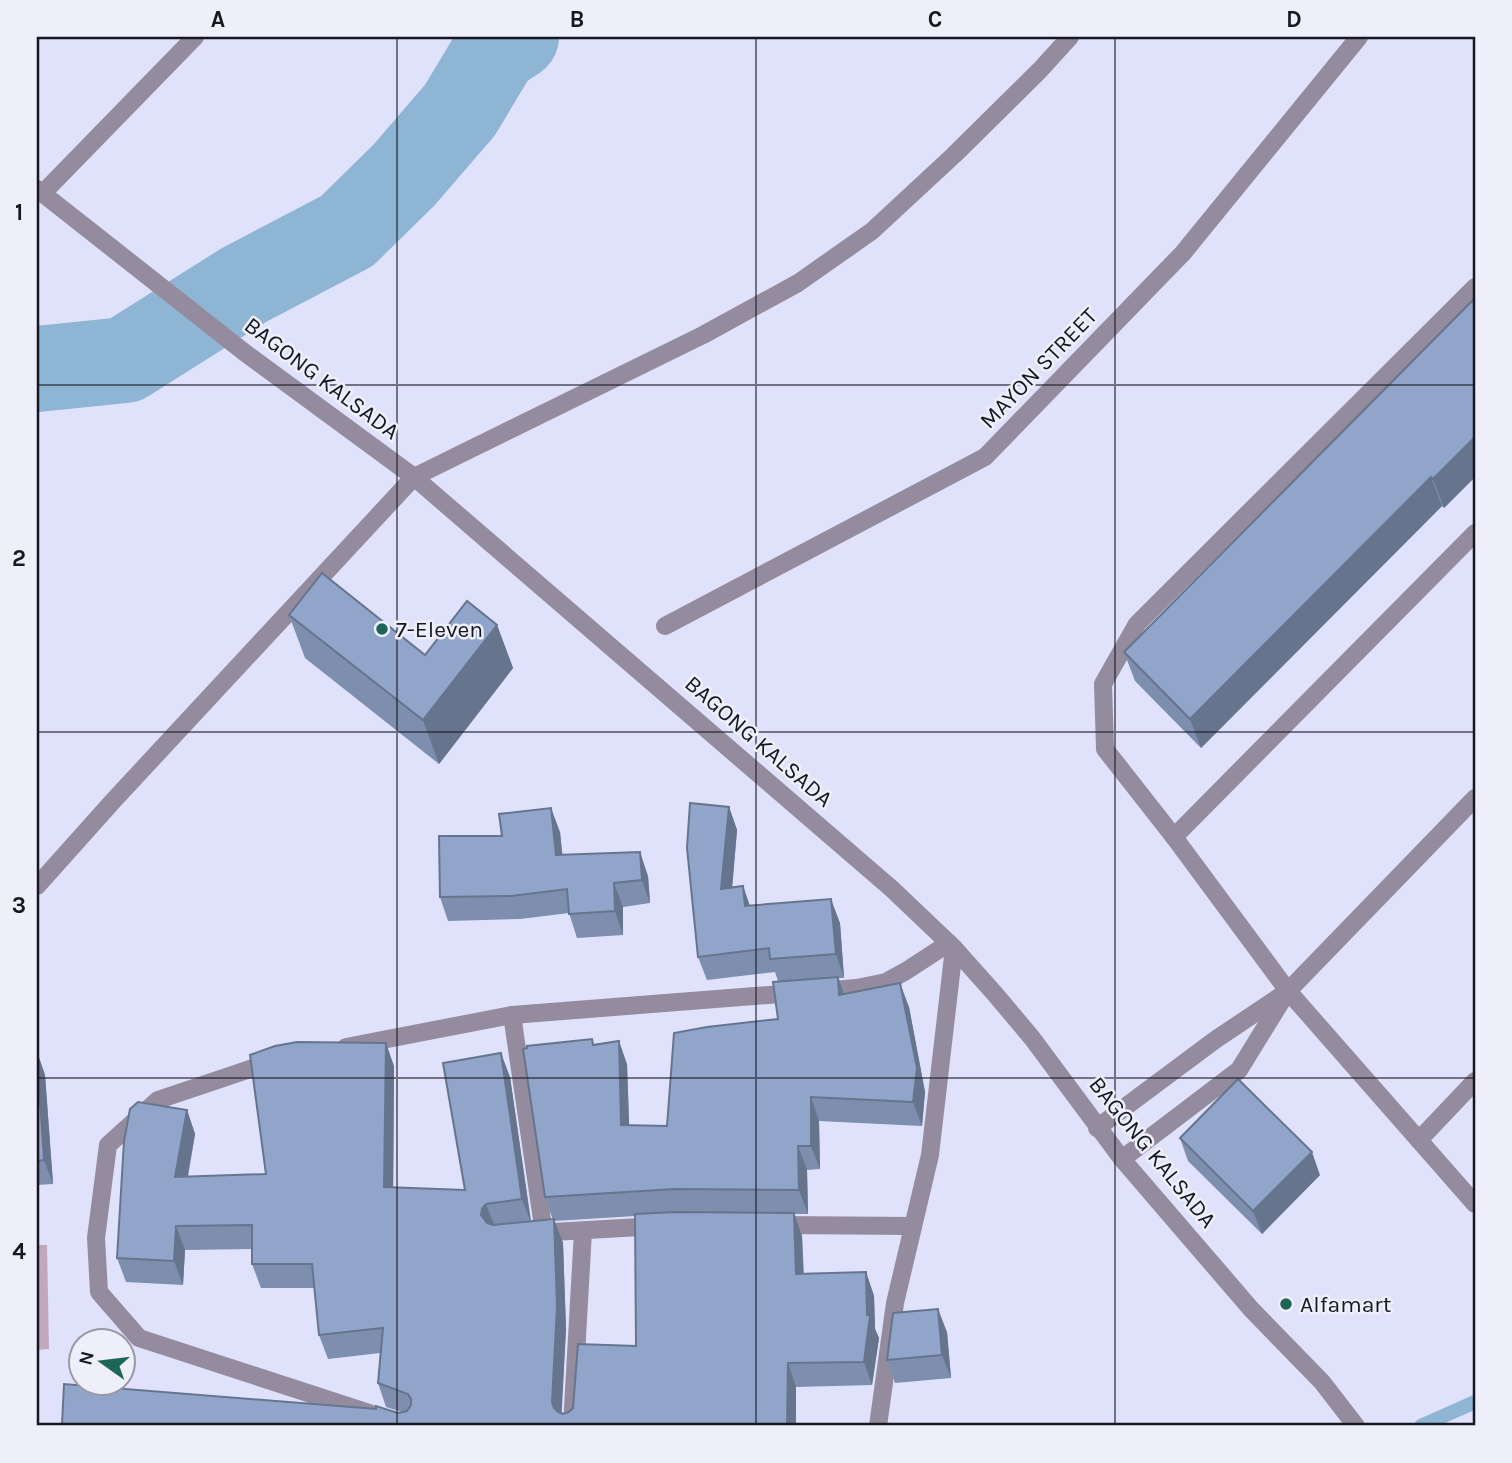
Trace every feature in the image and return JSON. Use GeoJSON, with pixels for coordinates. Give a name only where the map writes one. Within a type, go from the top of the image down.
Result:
{"type":"FeatureCollection","features":[{"type":"Feature","properties":{"kind":"street"},"geometry":{"type":"LineString","coordinates":[[40,191],[195,37]]}},
{"type":"Feature","properties":{"kind":"street"},"geometry":{"type":"LineString","coordinates":[[37,886],[414,477],[703,335],[798,283],[872,231],[1041,70],[1070,37]]}},
{"type":"Feature","properties":{"kind":"street","name":"MAYON STREET"},"geometry":{"type":"LineString","coordinates":[[665,626],[985,457],[1183,253],[1359,37]]}},
{"type":"Feature","properties":{"kind":"street","name":"BAGONG KALSADA"},"geometry":{"type":"LineString","coordinates":[[40,191],[244,352],[414,477],[892,889],[951,946],[1032,1038],[1122,1159],[1251,1309],[1322,1382],[1355,1425]]}},
{"type":"Feature","properties":{"kind":"street"},"geometry":{"type":"LineString","coordinates":[[1475,287],[1137,624],[1103,684],[1105,749],[1288,990],[1475,1204]]}},
{"type":"Feature","properties":{"kind":"street"},"geometry":{"type":"LineString","coordinates":[[1174,837],[1475,533]]}},
{"type":"Feature","properties":{"kind":"street"},"geometry":{"type":"LineString","coordinates":[[1097,1128],[1215,1040],[1288,990],[1475,798]]}},
{"type":"Feature","properties":{"kind":"street"},"geometry":{"type":"LineString","coordinates":[[335,1049],[512,1015],[857,988],[886,982],[951,946]]}},
{"type":"Feature","properties":{"kind":"street"},"geometry":{"type":"LineString","coordinates":[[878,1426],[895,1303],[930,1155],[951,946]]}},
{"type":"Feature","properties":{"kind":"street"},"geometry":{"type":"LineString","coordinates":[[1122,1159],[1238,1070],[1288,990]]}},
{"type":"Feature","properties":{"kind":"street"},"geometry":{"type":"LineString","coordinates":[[512,1015],[544,1233]]}},
{"type":"Feature","properties":{"kind":"street"},"geometry":{"type":"LineString","coordinates":[[294,1057],[158,1100],[108,1145],[96,1238],[99,1292],[139,1338],[410,1426]]}},
{"type":"Feature","properties":{"kind":"street"},"geometry":{"type":"LineString","coordinates":[[1419,1140],[1475,1081]]}},
{"type":"Feature","properties":{"kind":"street"},"geometry":{"type":"LineString","coordinates":[[522,1235],[671,1225]]}},
{"type":"Feature","properties":{"kind":"street"},"geometry":{"type":"LineString","coordinates":[[765,1225],[913,1226]]}},
{"type":"Feature","properties":{"kind":"street"},"geometry":{"type":"LineString","coordinates":[[572,1426],[583,1231]]}},
{"type":"Feature","properties":{"kind":"shaded area"},"geometry":{"type":"Polygon","coordinates":[[[37,1245],[47,1245],[49,1349],[37,1350],[37,1245]]]}},
{"type":"Feature","properties":{"kind":"building"},"geometry":{"type":"Polygon","coordinates":[[[1475,298],[1475,437],[1433,479],[1431,477],[1190,719],[1124,652],[1475,298]]]}},
{"type":"Feature","properties":{"kind":"building"},"geometry":{"type":"Polygon","coordinates":[[[322,573],[425,655],[467,601],[497,625],[423,720],[289,615],[322,573]]]}},
{"type":"Feature","properties":{"kind":"building"},"geometry":{"type":"Polygon","coordinates":[[[690,803],[729,807],[721,889],[743,886],[745,906],[831,899],[836,954],[770,959],[769,948],[698,957],[687,848],[690,803]]]}},
{"type":"Feature","properties":{"kind":"building"},"geometry":{"type":"Polygon","coordinates":[[[551,808],[556,855],[640,852],[642,880],[614,883],[615,911],[569,914],[567,889],[511,896],[440,897],[439,836],[502,836],[499,814],[551,808]]]}},
{"type":"Feature","properties":{"kind":"building"},"geometry":{"type":"Polygon","coordinates":[[[838,977],[839,995],[900,983],[917,1068],[913,1102],[811,1097],[811,1146],[798,1146],[799,1190],[675,1189],[545,1197],[523,1049],[527,1046],[592,1039],[593,1045],[619,1041],[621,1125],[667,1126],[674,1033],[778,1019],[773,982],[838,977]]]}},
{"type":"Feature","properties":{"kind":"building"},"geometry":{"type":"Polygon","coordinates":[[[297,1042],[386,1043],[384,1187],[465,1190],[443,1063],[501,1053],[522,1199],[486,1204],[481,1215],[487,1223],[493,1225],[554,1219],[557,1306],[552,1402],[558,1412],[563,1414],[573,1408],[578,1344],[636,1346],[635,1214],[794,1213],[796,1274],[866,1272],[867,1315],[870,1315],[864,1362],[788,1363],[787,1426],[51,1426],[62,1425],[64,1384],[66,1396],[136,1396],[136,1390],[376,1409],[376,1406],[398,1413],[407,1411],[411,1405],[408,1394],[378,1383],[383,1328],[319,1335],[312,1264],[252,1264],[252,1225],[176,1226],[174,1261],[117,1258],[124,1141],[130,1109],[138,1102],[187,1110],[175,1177],[266,1174],[250,1055],[297,1042]]]}},
{"type":"Feature","properties":{"kind":"building"},"geometry":{"type":"Polygon","coordinates":[[[37,1054],[44,1160],[37,1161],[37,1054]]]}},
{"type":"Feature","properties":{"kind":"building"},"geometry":{"type":"Polygon","coordinates":[[[1238,1079],[1312,1152],[1253,1211],[1180,1138],[1238,1079]]]}},
{"type":"Feature","properties":{"kind":"building"},"geometry":{"type":"Polygon","coordinates":[[[938,1309],[942,1355],[887,1360],[893,1313],[938,1309]]]}},
{"type":"Feature","properties":{"kind":"waterway"},"geometry":{"type":"LineString","coordinates":[[37,369],[125,360],[244,285],[347,231],[404,175],[460,110],[496,50],[516,37]]}},
{"type":"Feature","properties":{"kind":"waterway"},"geometry":{"type":"LineString","coordinates":[[1421,1426],[1475,1402]]}},
{"type":"Feature","properties":{"kind":"place","name":"7-Eleven"},"geometry":{"type":"Point","coordinates":[382,629]}},
{"type":"Feature","properties":{"kind":"place","name":"Alfamart"},"geometry":{"type":"Point","coordinates":[1286,1304]}}]}
